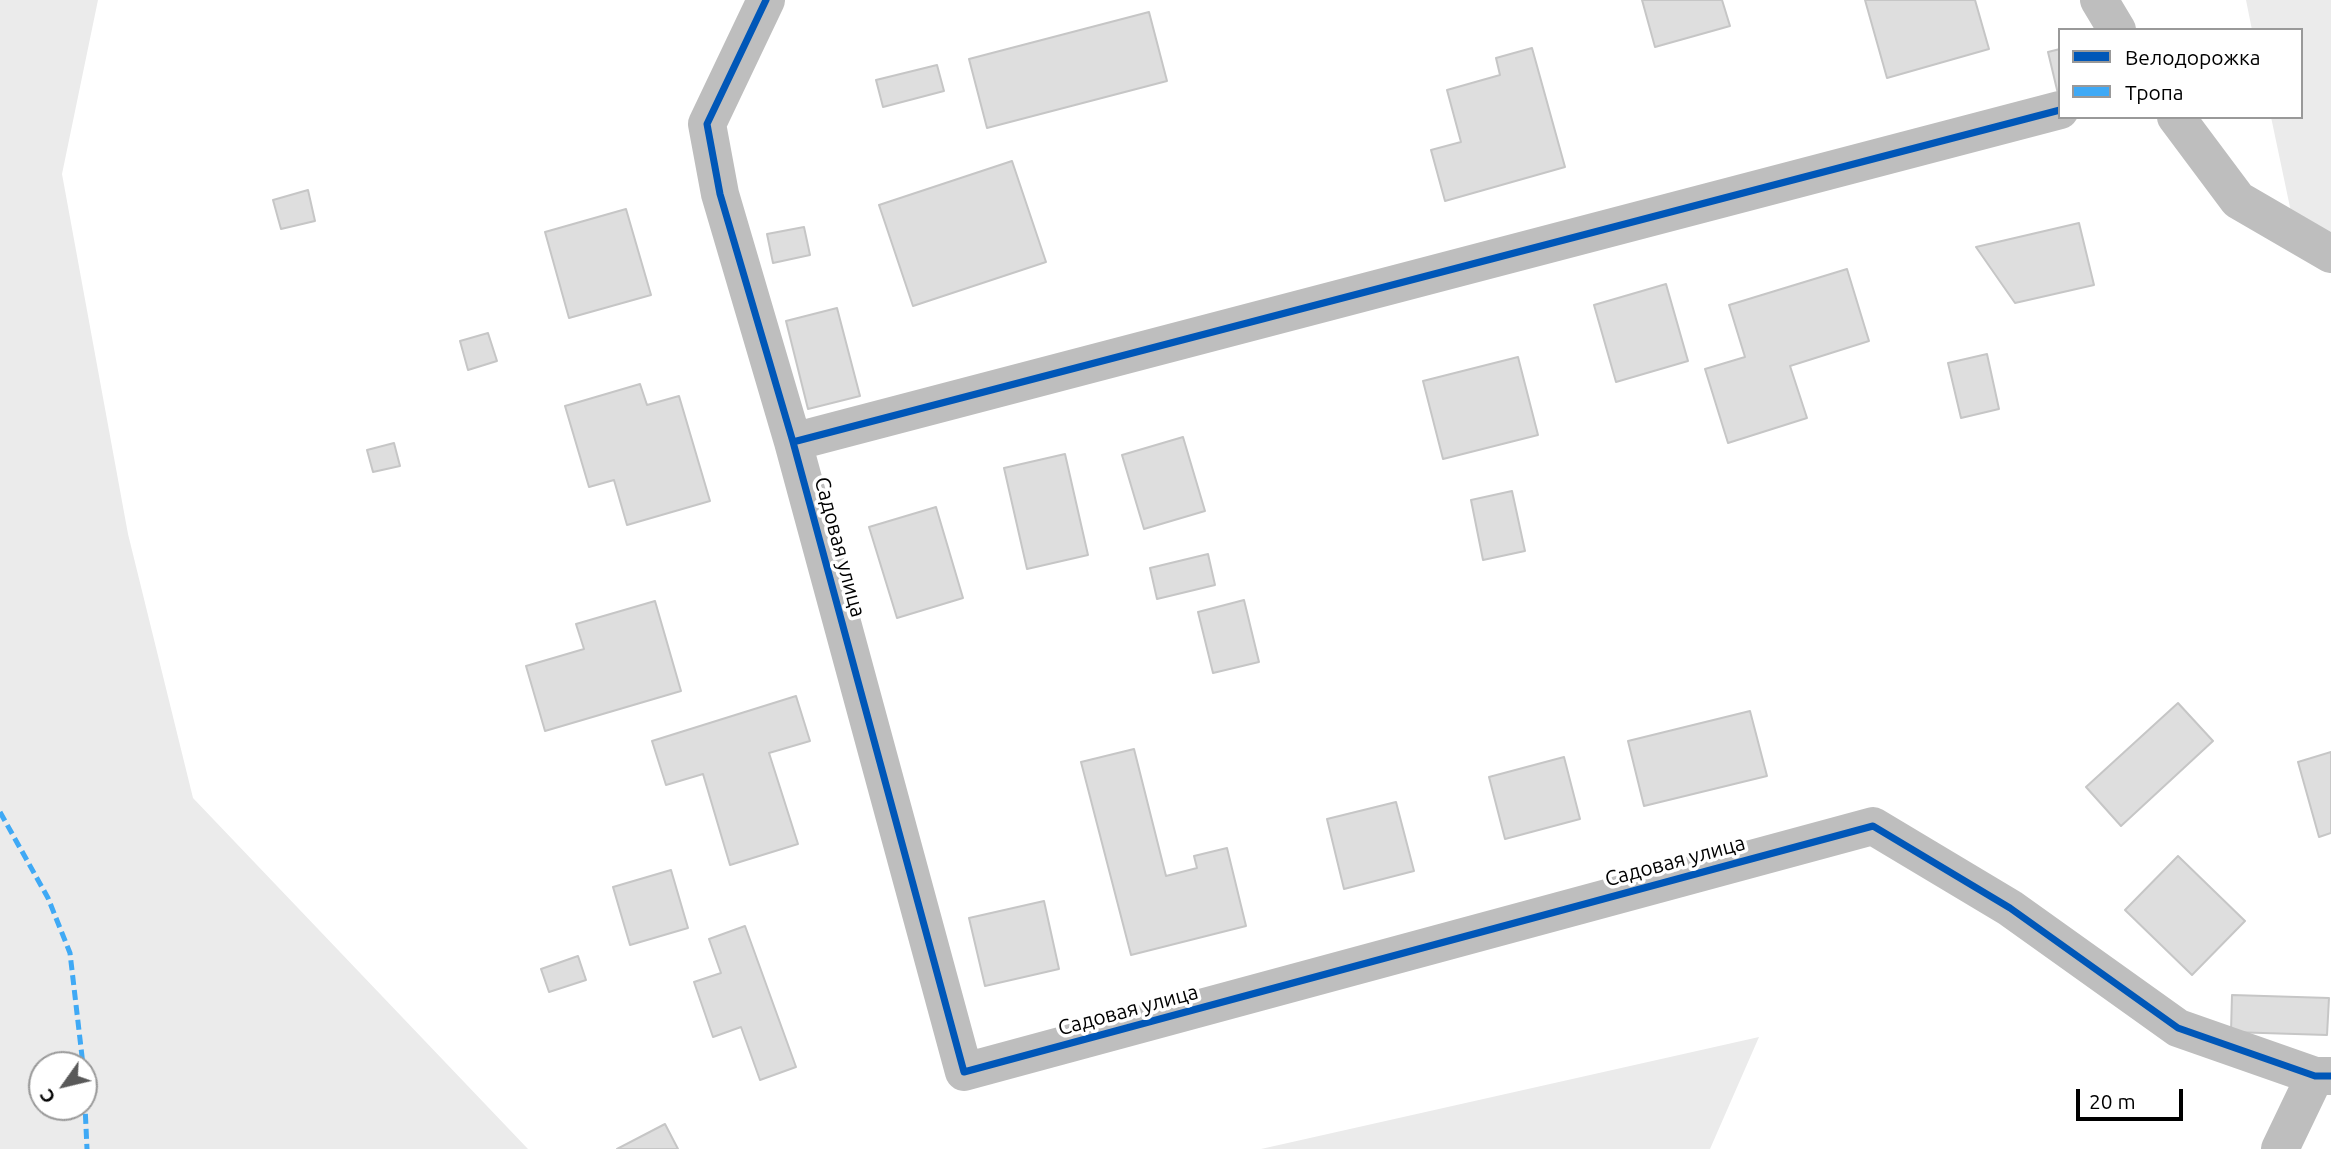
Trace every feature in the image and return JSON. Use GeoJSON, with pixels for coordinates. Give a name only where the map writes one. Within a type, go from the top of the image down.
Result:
{"type":"FeatureCollection","features":[{"type":"Feature","properties":{"kind":"street","name":"Садовая улица"},"geometry":{"type":"LineString","coordinates":[[766,0],[707,124],[720,194],[793,442],[964,1072],[1873,826],[2010,908],[2178,1028],[2323,1076]]}},
{"type":"Feature","properties":{"kind":"street"},"geometry":{"type":"LineString","coordinates":[[2099,0],[2116,28]]}},
{"type":"Feature","properties":{"kind":"street"},"geometry":{"type":"LineString","coordinates":[[793,442],[2058,111]]}},
{"type":"Feature","properties":{"kind":"street"},"geometry":{"type":"LineString","coordinates":[[2177,119],[2238,200],[2331,254]]}},
{"type":"Feature","properties":{"kind":"street"},"geometry":{"type":"LineString","coordinates":[[2280,1149],[2323,1076]]}},
{"type":"Feature","properties":{"kind":"shaded area"},"geometry":{"type":"Polygon","coordinates":[[[0,0],[98,0],[62,174],[128,534],[193,798],[528,1149],[0,1149],[0,0]]]}},
{"type":"Feature","properties":{"kind":"shaded area"},"geometry":{"type":"Polygon","coordinates":[[[2246,0],[2331,0],[2331,239],[2299,250],[2271,119],[2303,119],[2303,28],[2252,28],[2246,0]]]}},
{"type":"Feature","properties":{"kind":"shaded area"},"geometry":{"type":"Polygon","coordinates":[[[1759,1037],[1710,1149],[1261,1149],[1759,1037]]]}},
{"type":"Feature","properties":{"kind":"building"},"geometry":{"type":"Polygon","coordinates":[[[1642,0],[1722,0],[1730,26],[1655,47],[1642,0]]]}},
{"type":"Feature","properties":{"kind":"building"},"geometry":{"type":"Polygon","coordinates":[[[1865,0],[1975,0],[1989,49],[1887,78],[1865,0]]]}},
{"type":"Feature","properties":{"kind":"building"},"geometry":{"type":"Polygon","coordinates":[[[1149,12],[1167,81],[987,128],[969,59],[1149,12]]]}},
{"type":"Feature","properties":{"kind":"building"},"geometry":{"type":"Polygon","coordinates":[[[1532,48],[1565,167],[1445,201],[1431,150],[1461,142],[1447,90],[1500,75],[1496,58],[1532,48]]]}},
{"type":"Feature","properties":{"kind":"building"},"geometry":{"type":"Polygon","coordinates":[[[2058,50],[2058,94],[2048,52],[2058,50]]]}},
{"type":"Feature","properties":{"kind":"building"},"geometry":{"type":"Polygon","coordinates":[[[937,65],[944,91],[883,107],[876,80],[937,65]]]}},
{"type":"Feature","properties":{"kind":"building"},"geometry":{"type":"Polygon","coordinates":[[[1012,161],[1046,262],[913,306],[879,205],[1012,161]]]}},
{"type":"Feature","properties":{"kind":"building"},"geometry":{"type":"Polygon","coordinates":[[[308,190],[315,221],[281,229],[273,200],[308,190]]]}},
{"type":"Feature","properties":{"kind":"building"},"geometry":{"type":"Polygon","coordinates":[[[626,209],[651,295],[569,318],[545,232],[626,209]]]}},
{"type":"Feature","properties":{"kind":"building"},"geometry":{"type":"Polygon","coordinates":[[[2079,223],[2094,285],[2015,303],[1976,247],[2079,223]]]}},
{"type":"Feature","properties":{"kind":"building"},"geometry":{"type":"Polygon","coordinates":[[[804,227],[810,255],[773,263],[767,234],[804,227]]]}},
{"type":"Feature","properties":{"kind":"building"},"geometry":{"type":"Polygon","coordinates":[[[1847,269],[1869,341],[1790,366],[1807,418],[1728,443],[1705,369],[1745,357],[1729,305],[1847,269]]]}},
{"type":"Feature","properties":{"kind":"building"},"geometry":{"type":"Polygon","coordinates":[[[1666,284],[1688,361],[1616,382],[1594,305],[1666,284]]]}},
{"type":"Feature","properties":{"kind":"building"},"geometry":{"type":"Polygon","coordinates":[[[837,308],[860,396],[808,409],[786,321],[837,308]]]}},
{"type":"Feature","properties":{"kind":"building"},"geometry":{"type":"Polygon","coordinates":[[[488,333],[497,361],[468,370],[460,341],[488,333]]]}},
{"type":"Feature","properties":{"kind":"building"},"geometry":{"type":"Polygon","coordinates":[[[1987,354],[1999,409],[1961,418],[1948,363],[1987,354]]]}},
{"type":"Feature","properties":{"kind":"building"},"geometry":{"type":"Polygon","coordinates":[[[1518,357],[1538,435],[1443,459],[1423,381],[1518,357]]]}},
{"type":"Feature","properties":{"kind":"building"},"geometry":{"type":"Polygon","coordinates":[[[640,384],[647,405],[679,396],[710,501],[627,525],[614,480],[589,487],[565,406],[640,384]]]}},
{"type":"Feature","properties":{"kind":"building"},"geometry":{"type":"Polygon","coordinates":[[[1183,437],[1205,511],[1144,529],[1122,455],[1183,437]]]}},
{"type":"Feature","properties":{"kind":"building"},"geometry":{"type":"Polygon","coordinates":[[[394,443],[400,466],[373,472],[367,450],[394,443]]]}},
{"type":"Feature","properties":{"kind":"building"},"geometry":{"type":"Polygon","coordinates":[[[1065,454],[1088,555],[1027,569],[1004,468],[1065,454]]]}},
{"type":"Feature","properties":{"kind":"building"},"geometry":{"type":"Polygon","coordinates":[[[1512,491],[1525,551],[1483,560],[1471,500],[1512,491]]]}},
{"type":"Feature","properties":{"kind":"building"},"geometry":{"type":"Polygon","coordinates":[[[936,507],[963,598],[897,618],[869,527],[936,507]]]}},
{"type":"Feature","properties":{"kind":"building"},"geometry":{"type":"Polygon","coordinates":[[[1208,554],[1215,585],[1157,599],[1150,568],[1208,554]]]}},
{"type":"Feature","properties":{"kind":"building"},"geometry":{"type":"Polygon","coordinates":[[[1244,600],[1259,662],[1213,673],[1198,612],[1244,600]]]}},
{"type":"Feature","properties":{"kind":"building"},"geometry":{"type":"Polygon","coordinates":[[[655,601],[681,691],[545,731],[526,666],[584,649],[576,624],[655,601]]]}},
{"type":"Feature","properties":{"kind":"building"},"geometry":{"type":"Polygon","coordinates":[[[796,696],[810,741],[769,753],[798,844],[730,865],[703,774],[666,785],[652,741],[796,696]]]}},
{"type":"Feature","properties":{"kind":"building"},"geometry":{"type":"Polygon","coordinates":[[[2178,703],[2213,741],[2121,826],[2086,787],[2178,703]]]}},
{"type":"Feature","properties":{"kind":"building"},"geometry":{"type":"Polygon","coordinates":[[[1750,711],[1767,776],[1644,806],[1628,741],[1750,711]]]}},
{"type":"Feature","properties":{"kind":"building"},"geometry":{"type":"Polygon","coordinates":[[[1134,749],[1166,876],[1197,868],[1194,856],[1227,848],[1246,926],[1131,955],[1081,762],[1134,749]]]}},
{"type":"Feature","properties":{"kind":"building"},"geometry":{"type":"Polygon","coordinates":[[[2331,752],[2331,833],[2319,837],[2298,762],[2331,752]]]}},
{"type":"Feature","properties":{"kind":"building"},"geometry":{"type":"Polygon","coordinates":[[[1564,757],[1580,819],[1505,839],[1489,777],[1564,757]]]}},
{"type":"Feature","properties":{"kind":"building"},"geometry":{"type":"Polygon","coordinates":[[[1396,802],[1414,871],[1344,889],[1327,819],[1396,802]]]}},
{"type":"Feature","properties":{"kind":"building"},"geometry":{"type":"Polygon","coordinates":[[[2178,856],[2245,921],[2192,975],[2125,910],[2178,856]]]}},
{"type":"Feature","properties":{"kind":"building"},"geometry":{"type":"Polygon","coordinates":[[[671,870],[688,928],[630,945],[613,887],[671,870]]]}},
{"type":"Feature","properties":{"kind":"building"},"geometry":{"type":"Polygon","coordinates":[[[1044,901],[1059,969],[985,986],[969,918],[1044,901]]]}},
{"type":"Feature","properties":{"kind":"building"},"geometry":{"type":"Polygon","coordinates":[[[745,926],[796,1067],[760,1080],[741,1027],[713,1037],[694,982],[721,973],[709,939],[745,926]]]}},
{"type":"Feature","properties":{"kind":"building"},"geometry":{"type":"Polygon","coordinates":[[[578,956],[586,980],[549,992],[541,969],[578,956]]]}},
{"type":"Feature","properties":{"kind":"building"},"geometry":{"type":"Polygon","coordinates":[[[2232,995],[2329,998],[2327,1035],[2231,1032],[2232,995]]]}},
{"type":"Feature","properties":{"kind":"building"},"geometry":{"type":"Polygon","coordinates":[[[665,1124],[678,1149],[617,1149],[665,1124]]]}},
{"type":"Feature","properties":{"kind":"marked path"},"geometry":{"type":"LineString","coordinates":[[0,812],[48,898],[70,953],[81,1051]]}},
{"type":"Feature","properties":{"kind":"marked path"},"geometry":{"type":"LineString","coordinates":[[86,1121],[87,1149]]}},
{"type":"Feature","properties":{"kind":"cycle path"},"geometry":{"type":"LineString","coordinates":[[766,0],[707,124],[720,194],[793,442],[964,1072],[1873,826],[2010,908],[2178,1028],[2315,1076],[2331,1076]]}},
{"type":"Feature","properties":{"kind":"cycle path"},"geometry":{"type":"LineString","coordinates":[[793,442],[2058,111]]}}]}
